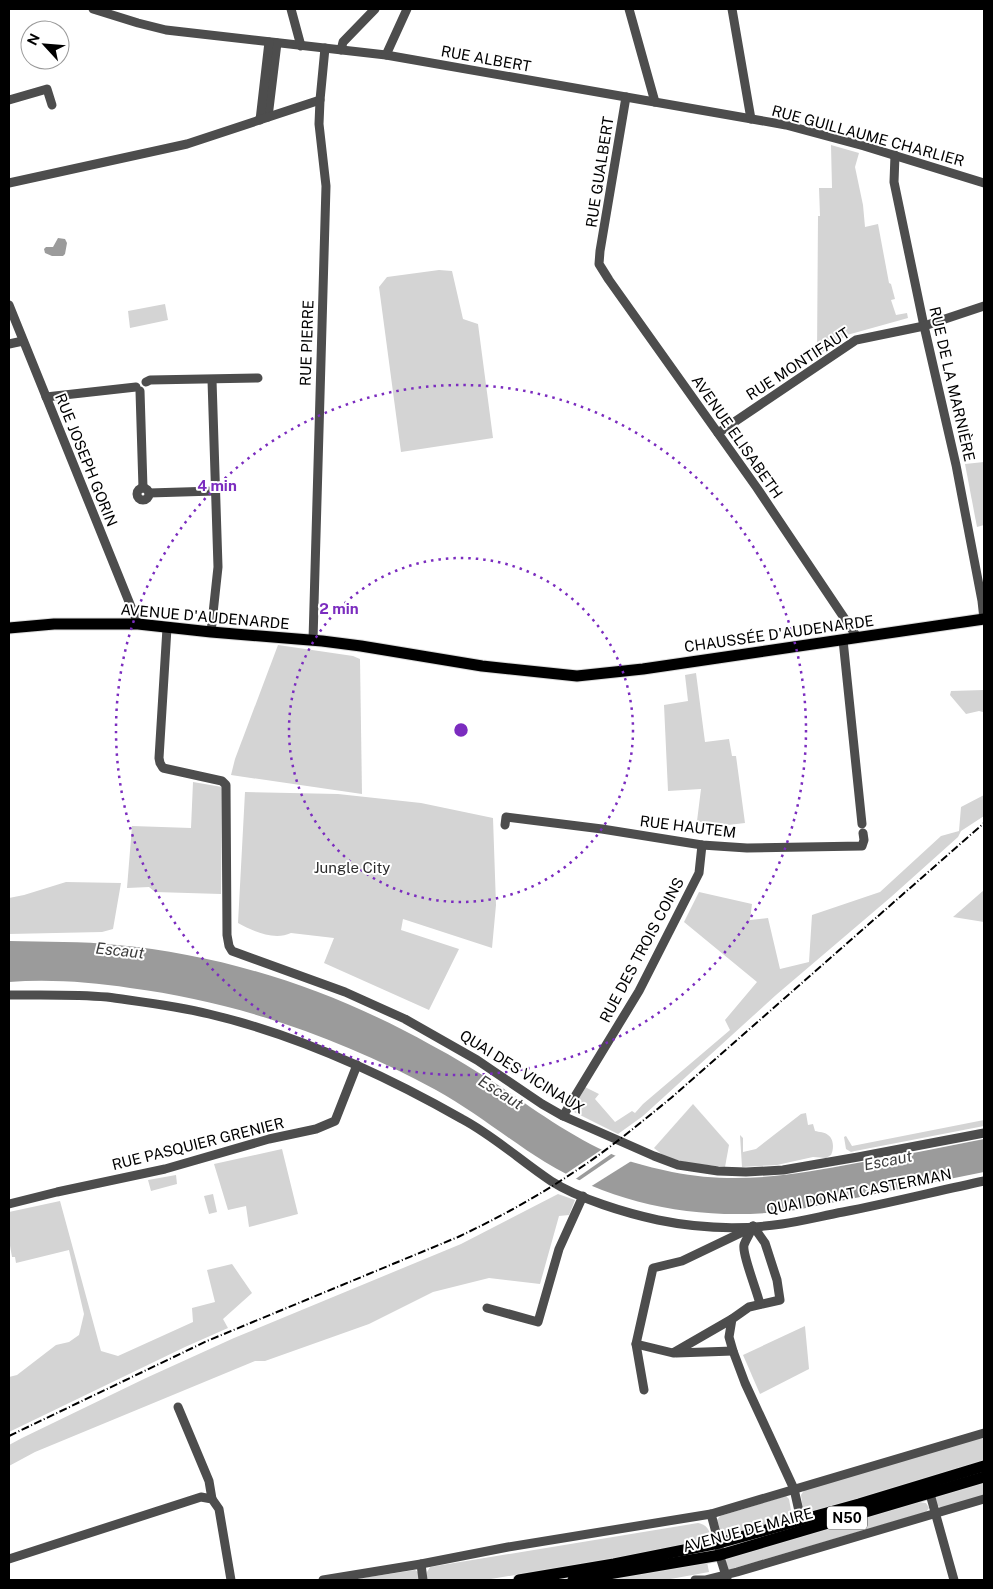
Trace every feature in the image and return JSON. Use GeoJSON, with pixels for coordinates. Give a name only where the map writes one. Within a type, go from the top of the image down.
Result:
{"type":"FeatureCollection","features":[{"type":"Feature","properties":{"kind":"main road","name":"CHAUSSÉE D'AUDENARDE"},"geometry":{"type":"LineString","coordinates":[[577,676],[643,669],[984,619]]}},
{"type":"Feature","properties":{"kind":"main road","name":"AVENUE D'AUDENARDE"},"geometry":{"type":"LineString","coordinates":[[9,628],[54,624],[138,624],[313,640],[371,647],[482,666],[577,676]]}},
{"type":"Feature","properties":{"kind":"main road","name":"AVENUE DE MAIRE"},"geometry":{"type":"LineString","coordinates":[[519,1580],[614,1564],[719,1543],[859,1504],[984,1466]]}},
{"type":"Feature","properties":{"kind":"main road","name":"AVENUE DE MAIRE"},"geometry":{"type":"LineString","coordinates":[[573,1580],[720,1556],[984,1477]]}},
{"type":"Feature","properties":{"kind":"street","name":"RUE ALBERT"},"geometry":{"type":"LineString","coordinates":[[94,9],[166,30],[386,56],[626,97]]}},
{"type":"Feature","properties":{"kind":"street"},"geometry":{"type":"LineString","coordinates":[[291,9],[301,46]]}},
{"type":"Feature","properties":{"kind":"street"},"geometry":{"type":"LineString","coordinates":[[341,50],[343,42],[375,9]]}},
{"type":"Feature","properties":{"kind":"street"},"geometry":{"type":"LineString","coordinates":[[386,56],[407,9]]}},
{"type":"Feature","properties":{"kind":"street"},"geometry":{"type":"LineString","coordinates":[[630,9],[655,102]]}},
{"type":"Feature","properties":{"kind":"street"},"geometry":{"type":"LineString","coordinates":[[732,9],[751,119]]}},
{"type":"Feature","properties":{"kind":"street"},"geometry":{"type":"LineString","coordinates":[[264,118],[273,42]]}},
{"type":"Feature","properties":{"kind":"street","name":"RUE PIERRE"},"geometry":{"type":"LineString","coordinates":[[313,640],[326,186],[319,124],[325,48]]}},
{"type":"Feature","properties":{"kind":"street"},"geometry":{"type":"LineString","coordinates":[[9,100],[47,89],[52,105]]}},
{"type":"Feature","properties":{"kind":"street","name":"RUE GUILLAUME CHARLIER"},"geometry":{"type":"LineString","coordinates":[[626,97],[795,128],[895,155],[984,183]]}},
{"type":"Feature","properties":{"kind":"street","name":"RUE GUALBERT"},"geometry":{"type":"LineString","coordinates":[[600,252],[626,97]]}},
{"type":"Feature","properties":{"kind":"street"},"geometry":{"type":"LineString","coordinates":[[9,183],[187,144],[320,100]]}},
{"type":"Feature","properties":{"kind":"street","name":"RUE DE LA MARNIÈRE"},"geometry":{"type":"LineString","coordinates":[[895,155],[894,182],[924,326],[956,465],[984,619]]}},
{"type":"Feature","properties":{"kind":"street","name":"AVENUE ELISABETH"},"geometry":{"type":"LineString","coordinates":[[600,252],[599,264],[609,280],[757,488],[857,637]]}},
{"type":"Feature","properties":{"kind":"street","name":"RUE JOSEPH GORIN"},"geometry":{"type":"LineString","coordinates":[[9,305],[138,624]]}},
{"type":"Feature","properties":{"kind":"street","name":"RUE MONTIFAUT"},"geometry":{"type":"LineString","coordinates":[[718,433],[856,340],[924,326],[984,306]]}},
{"type":"Feature","properties":{"kind":"street"},"geometry":{"type":"LineString","coordinates":[[9,344],[23,341]]}},
{"type":"Feature","properties":{"kind":"street"},"geometry":{"type":"LineString","coordinates":[[46,397],[146,389],[146,382],[150,380],[258,378]]}},
{"type":"Feature","properties":{"kind":"street"},"geometry":{"type":"LineString","coordinates":[[211,632],[218,567],[212,380]]}},
{"type":"Feature","properties":{"kind":"street"},"geometry":{"type":"LineString","coordinates":[[138,389],[146,491],[215,491]]}},
{"type":"Feature","properties":{"kind":"street","name":"QUAI DES VICINAUX"},"geometry":{"type":"LineString","coordinates":[[167,628],[160,763],[163,768],[222,781],[226,785],[227,935],[232,951],[345,992],[405,1019],[477,1060],[563,1116],[678,1165],[702,1170],[762,1172],[810,1166],[984,1133]]}},
{"type":"Feature","properties":{"kind":"street","name":"RUE HAUTEM"},"geometry":{"type":"LineString","coordinates":[[505,825],[506,817],[602,829],[702,845],[756,848],[862,846],[864,840],[843,640]]}},
{"type":"Feature","properties":{"kind":"street","name":"RUE DES TROIS COINS"},"geometry":{"type":"LineString","coordinates":[[563,1116],[639,991],[699,874],[702,845]]}},
{"type":"Feature","properties":{"kind":"street","name":"QUAI DONAT CASTERMAN"},"geometry":{"type":"LineString","coordinates":[[9,995],[104,997],[184,1009],[277,1034],[357,1065],[439,1106],[474,1125],[552,1182],[623,1211],[659,1220],[712,1226],[781,1224],[984,1181]]}},
{"type":"Feature","properties":{"kind":"street","name":"RUE PASQUIER GRENIER"},"geometry":{"type":"LineString","coordinates":[[9,1204],[165,1169],[269,1139],[316,1129],[335,1121],[357,1065]]}},
{"type":"Feature","properties":{"kind":"street"},"geometry":{"type":"LineString","coordinates":[[487,1308],[538,1322],[559,1249],[583,1196]]}},
{"type":"Feature","properties":{"kind":"street"},"geometry":{"type":"LineString","coordinates":[[673,1353],[732,1319],[749,1306],[780,1300],[777,1280],[765,1243],[754,1226]]}},
{"type":"Feature","properties":{"kind":"street"},"geometry":{"type":"LineString","coordinates":[[754,1226],[744,1247],[745,1258],[757,1289],[760,1304]]}},
{"type":"Feature","properties":{"kind":"street"},"geometry":{"type":"LineString","coordinates":[[644,1390],[636,1344],[652,1268],[682,1261],[754,1226]]}},
{"type":"Feature","properties":{"kind":"street"},"geometry":{"type":"LineString","coordinates":[[732,1319],[729,1337],[733,1351],[745,1383],[794,1489]]}},
{"type":"Feature","properties":{"kind":"street"},"geometry":{"type":"LineString","coordinates":[[636,1344],[673,1353],[733,1351]]}},
{"type":"Feature","properties":{"kind":"street"},"geometry":{"type":"LineString","coordinates":[[178,1408],[209,1481],[212,1499],[219,1508],[231,1580]]}},
{"type":"Feature","properties":{"kind":"street","name":"AVENUE DE MAIRE"},"geometry":{"type":"LineString","coordinates":[[323,1580],[508,1547],[711,1514],[984,1433]]}},
{"type":"Feature","properties":{"kind":"street","name":"AVENUE DE MAIRE"},"geometry":{"type":"LineString","coordinates":[[794,1489],[801,1520]]}},
{"type":"Feature","properties":{"kind":"street"},"geometry":{"type":"LineString","coordinates":[[930,1494],[954,1580]]}},
{"type":"Feature","properties":{"kind":"street"},"geometry":{"type":"LineString","coordinates":[[9,1559],[201,1497],[212,1499]]}},
{"type":"Feature","properties":{"kind":"street"},"geometry":{"type":"LineString","coordinates":[[694,1580],[727,1578],[984,1499]]}},
{"type":"Feature","properties":{"kind":"street"},"geometry":{"type":"LineString","coordinates":[[711,1514],[727,1578]]}},
{"type":"Feature","properties":{"kind":"street"},"geometry":{"type":"LineString","coordinates":[[421,1564],[423,1580]]}},
{"type":"Feature","properties":{"kind":"green space"},"geometry":{"type":"Polygon","coordinates":[[[831,145],[859,153],[855,167],[863,205],[865,227],[878,224],[889,283],[891,284],[895,299],[891,300],[896,315],[907,313],[908,318],[847,335],[817,356],[819,188],[832,188],[831,145]]]}},
{"type":"Feature","properties":{"kind":"green space"},"geometry":{"type":"Polygon","coordinates":[[[439,270],[452,271],[463,319],[478,324],[493,438],[401,452],[379,287],[387,277],[439,270]]]}},
{"type":"Feature","properties":{"kind":"green space"},"geometry":{"type":"Polygon","coordinates":[[[165,304],[168,320],[130,328],[128,311],[165,304]]]}},
{"type":"Feature","properties":{"kind":"green space"},"geometry":{"type":"Polygon","coordinates":[[[984,462],[984,525],[977,527],[965,464],[984,462]]]}},
{"type":"Feature","properties":{"kind":"green space"},"geometry":{"type":"Polygon","coordinates":[[[278,645],[353,656],[360,659],[362,794],[231,775],[235,759],[278,645]]]}},
{"type":"Feature","properties":{"kind":"green space"},"geometry":{"type":"Polygon","coordinates":[[[696,673],[705,742],[729,739],[732,756],[736,756],[745,823],[719,826],[697,821],[701,789],[668,791],[664,705],[688,701],[685,675],[696,673]]]}},
{"type":"Feature","properties":{"kind":"green space"},"geometry":{"type":"Polygon","coordinates":[[[984,690],[984,732],[983,712],[966,714],[950,695],[951,691],[984,690]]]}},
{"type":"Feature","properties":{"kind":"green space"},"geometry":{"type":"Polygon","coordinates":[[[193,782],[222,787],[221,894],[155,892],[149,887],[127,888],[132,826],[191,828],[193,782]]]}},
{"type":"Feature","properties":{"kind":"green space","name":"Jungle City"},"geometry":{"type":"Polygon","coordinates":[[[245,792],[338,794],[421,803],[493,818],[496,905],[492,948],[403,919],[401,930],[459,949],[429,1010],[324,963],[334,938],[291,933],[278,936],[271,935],[257,932],[238,923],[245,792]]]}},
{"type":"Feature","properties":{"kind":"green space"},"geometry":{"type":"Polygon","coordinates":[[[984,795],[984,816],[961,831],[958,837],[776,995],[643,1116],[618,1134],[574,1112],[573,1106],[585,1087],[599,1094],[595,1099],[615,1122],[632,1111],[635,1113],[643,1104],[730,1030],[725,1020],[757,982],[684,922],[699,892],[752,904],[750,920],[768,918],[780,969],[809,962],[812,915],[880,892],[941,836],[959,831],[961,807],[984,795]]]}},
{"type":"Feature","properties":{"kind":"green space"},"geometry":{"type":"Polygon","coordinates":[[[66,882],[121,883],[113,929],[102,932],[9,934],[9,898],[66,882]]]}},
{"type":"Feature","properties":{"kind":"green space"},"geometry":{"type":"Polygon","coordinates":[[[984,890],[984,922],[953,917],[984,890]]]}},
{"type":"Feature","properties":{"kind":"green space"},"geometry":{"type":"Polygon","coordinates":[[[693,1104],[729,1145],[725,1167],[689,1163],[665,1157],[654,1148],[693,1104]]]}},
{"type":"Feature","properties":{"kind":"green space"},"geometry":{"type":"Polygon","coordinates":[[[806,1113],[808,1125],[813,1124],[815,1131],[825,1133],[830,1137],[833,1147],[831,1155],[826,1158],[813,1157],[777,1165],[742,1167],[740,1135],[743,1138],[743,1152],[756,1149],[801,1114],[806,1113]]]}},
{"type":"Feature","properties":{"kind":"green space"},"geometry":{"type":"Polygon","coordinates":[[[984,1120],[984,1126],[851,1152],[846,1149],[844,1137],[846,1136],[852,1146],[984,1120]]]}},
{"type":"Feature","properties":{"kind":"green space"},"geometry":{"type":"Polygon","coordinates":[[[282,1149],[298,1214],[249,1227],[246,1206],[228,1210],[214,1164],[282,1149]]]}},
{"type":"Feature","properties":{"kind":"green space"},"geometry":{"type":"Polygon","coordinates":[[[176,1175],[177,1184],[151,1191],[148,1180],[176,1175]]]}},
{"type":"Feature","properties":{"kind":"green space"},"geometry":{"type":"Polygon","coordinates":[[[213,1194],[217,1212],[209,1214],[204,1196],[213,1194]]]}},
{"type":"Feature","properties":{"kind":"green space"},"geometry":{"type":"Polygon","coordinates":[[[558,1194],[575,1200],[569,1215],[559,1216],[540,1284],[489,1278],[433,1292],[369,1324],[265,1361],[255,1361],[35,1452],[9,1466],[9,1445],[22,1438],[234,1338],[461,1244],[558,1194]]]}},
{"type":"Feature","properties":{"kind":"green space"},"geometry":{"type":"Polygon","coordinates":[[[60,1201],[101,1351],[118,1356],[193,1322],[192,1308],[215,1302],[207,1270],[232,1264],[252,1293],[223,1319],[228,1328],[9,1432],[9,1377],[17,1375],[56,1345],[69,1342],[79,1335],[84,1314],[69,1250],[16,1263],[15,1257],[12,1257],[9,1240],[9,1212],[60,1201]]]}},
{"type":"Feature","properties":{"kind":"green space"},"geometry":{"type":"Polygon","coordinates":[[[805,1326],[809,1369],[760,1394],[743,1355],[805,1326]]]}},
{"type":"Feature","properties":{"kind":"green space"},"geometry":{"type":"Polygon","coordinates":[[[984,1436],[984,1463],[808,1514],[803,1510],[801,1495],[805,1489],[984,1436]]]}},
{"type":"Feature","properties":{"kind":"green space"},"geometry":{"type":"Polygon","coordinates":[[[984,1480],[984,1495],[942,1508],[936,1505],[937,1495],[984,1480]]]}},
{"type":"Feature","properties":{"kind":"green space"},"geometry":{"type":"Polygon","coordinates":[[[786,1496],[789,1499],[792,1516],[790,1519],[726,1538],[722,1535],[717,1520],[720,1516],[786,1496]]]}},
{"type":"Feature","properties":{"kind":"green space"},"geometry":{"type":"Polygon","coordinates":[[[917,1502],[926,1503],[929,1508],[926,1512],[728,1570],[725,1562],[728,1558],[917,1502]]]}},
{"type":"Feature","properties":{"kind":"green space"},"geometry":{"type":"Polygon","coordinates":[[[698,1523],[706,1526],[708,1530],[711,1538],[708,1543],[485,1580],[427,1580],[427,1572],[430,1567],[698,1523]]]}},
{"type":"Feature","properties":{"kind":"green space"},"geometry":{"type":"Polygon","coordinates":[[[707,1562],[709,1572],[665,1580],[596,1580],[707,1562]]]}},
{"type":"Feature","properties":{"kind":"green space"},"geometry":{"type":"Polygon","coordinates":[[[415,1570],[418,1572],[420,1580],[349,1580],[415,1570]]]}},
{"type":"Feature","properties":{"kind":"water"},"geometry":{"type":"Polygon","coordinates":[[[58,238],[65,239],[67,243],[65,254],[63,256],[52,256],[45,253],[44,249],[46,247],[53,247],[58,238]]]}},
{"type":"Feature","properties":{"kind":"water","name":"Escaut"},"geometry":{"type":"Polygon","coordinates":[[[9,941],[90,943],[158,950],[199,957],[279,978],[357,1008],[440,1050],[498,1085],[562,1128],[596,1147],[632,1162],[672,1172],[719,1178],[787,1175],[984,1139],[984,1172],[796,1210],[763,1213],[730,1214],[698,1212],[666,1208],[635,1201],[604,1191],[574,1178],[545,1162],[450,1098],[400,1071],[363,1054],[288,1025],[249,1013],[170,994],[100,984],[39,981],[9,982],[9,941]]]}},
{"type":"Feature","properties":{"kind":"pier"},"geometry":{"type":"Polygon","coordinates":[[[604,1148],[614,1152],[574,1180],[564,1175],[604,1148]]]}},
{"type":"Feature","properties":{"kind":"pier"},"geometry":{"type":"Polygon","coordinates":[[[618,1154],[633,1160],[590,1187],[577,1182],[618,1154]]]}},
{"type":"Feature","properties":{"kind":"railway"},"geometry":{"type":"LineString","coordinates":[[9,1436],[207,1341],[458,1237],[517,1207],[560,1181],[587,1164],[671,1098],[984,823]]}}]}
